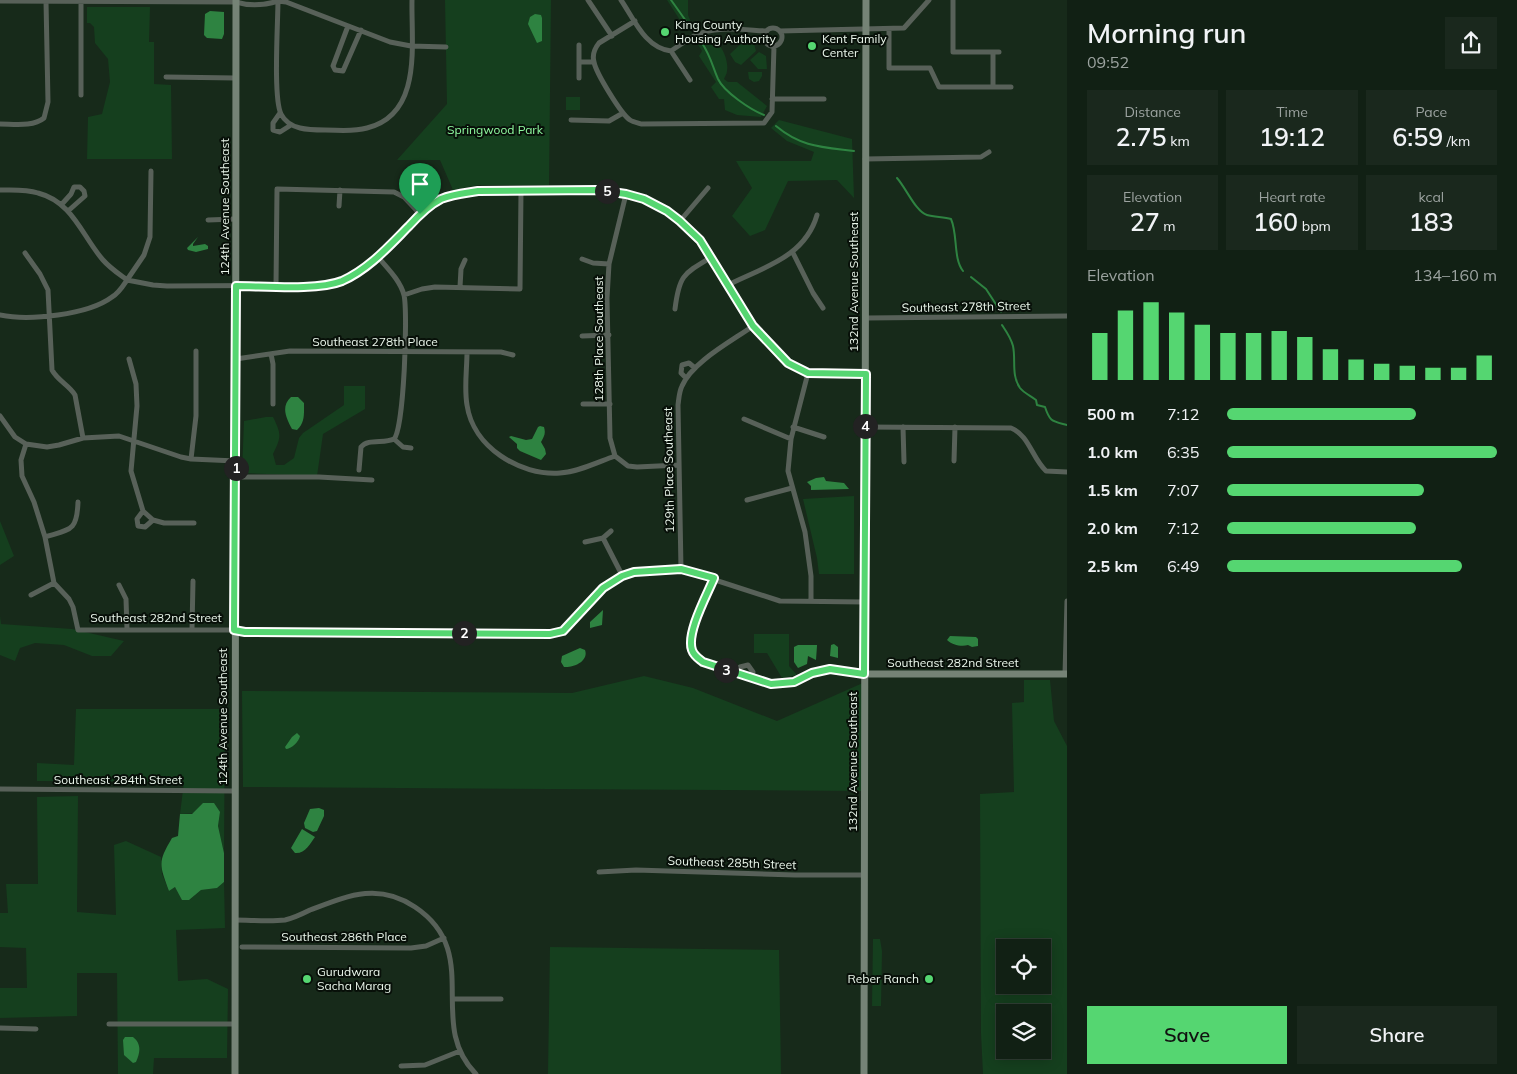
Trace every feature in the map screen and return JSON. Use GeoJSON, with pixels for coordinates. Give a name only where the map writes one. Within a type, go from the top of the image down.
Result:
{"type":"FeatureCollection","features":[{"type":"Feature","properties":{"kind":"street"},"geometry":{"type":"LineString","coordinates":[[79,0],[81,95]]}},
{"type":"Feature","properties":{"kind":"street"},"geometry":{"type":"LineString","coordinates":[[0,2],[237,0],[243,4],[269,4],[277,0],[390,42],[411,46],[446,47]]}},
{"type":"Feature","properties":{"kind":"street","name":"124th Avenue Southeast"},"geometry":{"type":"LineString","coordinates":[[235,1074],[234,630],[237,0]]}},
{"type":"Feature","properties":{"kind":"street"},"geometry":{"type":"LineString","coordinates":[[277,0],[277,97],[280,113],[291,125],[310,130],[353,130],[368,128],[386,120],[397,109],[410,85],[412,71],[412,0]]}},
{"type":"Feature","properties":{"kind":"street"},"geometry":{"type":"LineString","coordinates":[[588,0],[612,36]]}},
{"type":"Feature","properties":{"kind":"street"},"geometry":{"type":"LineString","coordinates":[[621,0],[650,42],[657,48],[670,51],[690,80]]}},
{"type":"Feature","properties":{"kind":"street","name":"132nd Avenue Southeast"},"geometry":{"type":"LineString","coordinates":[[864,1074],[866,0]]}},
{"type":"Feature","properties":{"kind":"street"},"geometry":{"type":"LineString","coordinates":[[670,51],[695,36],[720,30],[767,31],[772,28],[780,31],[904,28],[929,0]]}},
{"type":"Feature","properties":{"kind":"street"},"geometry":{"type":"LineString","coordinates":[[954,0],[953,52],[996,52],[993,86]]}},
{"type":"Feature","properties":{"kind":"street"},"geometry":{"type":"LineString","coordinates":[[0,124],[33,124],[40,122],[44,118],[48,102],[46,1]]}},
{"type":"Feature","properties":{"kind":"street"},"geometry":{"type":"LineString","coordinates":[[635,21],[599,43],[596,48],[594,62],[600,78],[623,113],[630,120],[641,124],[764,123],[772,112],[774,46]]}},
{"type":"Feature","properties":{"kind":"street"},"geometry":{"type":"LineString","coordinates":[[348,26],[333,66],[335,70],[343,71],[360,30]]}},
{"type":"Feature","properties":{"kind":"street"},"geometry":{"type":"LineString","coordinates":[[889,29],[889,68],[930,68],[939,87],[1011,87]]}},
{"type":"Feature","properties":{"kind":"street"},"geometry":{"type":"LineString","coordinates":[[767,31],[764,39],[768,44],[774,46],[781,42],[782,36],[780,31]]}},
{"type":"Feature","properties":{"kind":"street"},"geometry":{"type":"LineString","coordinates":[[579,46],[579,78]]}},
{"type":"Feature","properties":{"kind":"street"},"geometry":{"type":"LineString","coordinates":[[580,62],[594,62]]}},
{"type":"Feature","properties":{"kind":"street"},"geometry":{"type":"LineString","coordinates":[[166,77],[236,78]]}},
{"type":"Feature","properties":{"kind":"street"},"geometry":{"type":"LineString","coordinates":[[772,99],[824,99]]}},
{"type":"Feature","properties":{"kind":"street"},"geometry":{"type":"LineString","coordinates":[[280,113],[273,123],[273,130],[280,132],[291,125]]}},
{"type":"Feature","properties":{"kind":"street"},"geometry":{"type":"LineString","coordinates":[[571,120],[609,121],[623,113]]}},
{"type":"Feature","properties":{"kind":"street"},"geometry":{"type":"LineString","coordinates":[[865,158],[981,157],[989,152]]}},
{"type":"Feature","properties":{"kind":"street"},"geometry":{"type":"LineString","coordinates":[[0,315],[49,316],[65,314],[105,302],[114,297],[144,255],[150,237],[151,171]]}},
{"type":"Feature","properties":{"kind":"street"},"geometry":{"type":"LineString","coordinates":[[62,204],[71,194],[74,187],[80,187],[84,191],[84,196],[68,211]]}},
{"type":"Feature","properties":{"kind":"street"},"geometry":{"type":"LineString","coordinates":[[680,221],[708,188]]}},
{"type":"Feature","properties":{"kind":"street"},"geometry":{"type":"LineString","coordinates":[[276,286],[277,189],[394,192],[404,198],[420,214]]}},
{"type":"Feature","properties":{"kind":"street"},"geometry":{"type":"LineString","coordinates":[[0,190],[27,190],[52,198],[62,204],[78,222],[105,262],[127,280],[152,285],[236,286],[326,285],[340,282],[378,257],[420,214],[441,200],[459,194],[478,191],[598,190],[626,194],[657,205],[680,221],[700,240],[753,326],[781,358],[808,373],[866,374]]}},
{"type":"Feature","properties":{"kind":"street"},"geometry":{"type":"LineString","coordinates":[[339,206],[340,190]]}},
{"type":"Feature","properties":{"kind":"street"},"geometry":{"type":"LineString","coordinates":[[404,295],[435,287],[520,289],[521,191]]}},
{"type":"Feature","properties":{"kind":"street","name":"128th Place Southeast"},"geometry":{"type":"LineString","coordinates":[[615,456],[610,438],[609,264],[626,194]]}},
{"type":"Feature","properties":{"kind":"street"},"geometry":{"type":"LineString","coordinates":[[728,285],[792,253],[814,228],[817,215]]}},
{"type":"Feature","properties":{"kind":"street"},"geometry":{"type":"LineString","coordinates":[[208,220],[235,219]]}},
{"type":"Feature","properties":{"kind":"street"},"geometry":{"type":"LineString","coordinates":[[792,253],[823,308]]}},
{"type":"Feature","properties":{"kind":"street"},"geometry":{"type":"LineString","coordinates":[[25,254],[45,283],[49,297],[52,370],[57,379],[72,390],[75,395],[83,438]]}},
{"type":"Feature","properties":{"kind":"street"},"geometry":{"type":"LineString","coordinates":[[359,470],[360,452],[363,444],[367,442],[388,442],[394,439],[398,432],[403,398],[405,352],[404,295],[393,275],[378,257]]}},
{"type":"Feature","properties":{"kind":"street"},"geometry":{"type":"LineString","coordinates":[[582,258],[593,263],[609,264]]}},
{"type":"Feature","properties":{"kind":"street"},"geometry":{"type":"LineString","coordinates":[[675,309],[678,288],[682,278],[688,271],[710,258]]}},
{"type":"Feature","properties":{"kind":"street"},"geometry":{"type":"LineString","coordinates":[[460,287],[461,269],[465,260]]}},
{"type":"Feature","properties":{"kind":"street","name":"Southeast 278th Street"},"geometry":{"type":"LineString","coordinates":[[866,318],[1067,316]]}},
{"type":"Feature","properties":{"kind":"street"},"geometry":{"type":"LineString","coordinates":[[688,376],[695,368],[753,326]]}},
{"type":"Feature","properties":{"kind":"street"},"geometry":{"type":"LineString","coordinates":[[582,336],[609,336]]}},
{"type":"Feature","properties":{"kind":"street"},"geometry":{"type":"LineString","coordinates":[[191,459],[196,416],[196,351]]}},
{"type":"Feature","properties":{"kind":"street","name":"Southeast 278th Place"},"geometry":{"type":"LineString","coordinates":[[236,359],[290,351],[501,352],[514,355]]}},
{"type":"Feature","properties":{"kind":"street"},"geometry":{"type":"LineString","coordinates":[[467,352],[467,405],[473,424],[487,445],[496,453],[522,466],[535,470],[561,473],[615,456],[628,466],[679,465]]}},
{"type":"Feature","properties":{"kind":"street"},"geometry":{"type":"LineString","coordinates":[[271,354],[273,364],[273,404]]}},
{"type":"Feature","properties":{"kind":"street"},"geometry":{"type":"LineString","coordinates":[[129,359],[136,384],[137,406],[131,471],[143,511],[154,520],[164,524],[194,523]]}},
{"type":"Feature","properties":{"kind":"street","name":"129th Place Southeast"},"geometry":{"type":"LineString","coordinates":[[681,569],[678,405],[682,386],[688,376],[680,370],[682,365],[689,363],[695,368]]}},
{"type":"Feature","properties":{"kind":"street"},"geometry":{"type":"LineString","coordinates":[[808,373],[793,427],[788,471],[805,532],[811,576],[811,601]]}},
{"type":"Feature","properties":{"kind":"street"},"geometry":{"type":"LineString","coordinates":[[583,404],[610,404]]}},
{"type":"Feature","properties":{"kind":"street"},"geometry":{"type":"LineString","coordinates":[[0,416],[15,437],[26,444],[59,445],[83,438],[119,436],[181,457],[236,460]]}},
{"type":"Feature","properties":{"kind":"street"},"geometry":{"type":"LineString","coordinates":[[744,418],[791,439]]}},
{"type":"Feature","properties":{"kind":"street"},"geometry":{"type":"LineString","coordinates":[[793,427],[824,437]]}},
{"type":"Feature","properties":{"kind":"street"},"geometry":{"type":"LineString","coordinates":[[865,427],[1006,427],[1016,429],[1024,437],[1038,463],[1046,471],[1067,472]]}},
{"type":"Feature","properties":{"kind":"street"},"geometry":{"type":"LineString","coordinates":[[903,427],[904,462]]}},
{"type":"Feature","properties":{"kind":"street"},"geometry":{"type":"LineString","coordinates":[[954,461],[955,427]]}},
{"type":"Feature","properties":{"kind":"street"},"geometry":{"type":"LineString","coordinates":[[394,439],[400,445],[411,448]]}},
{"type":"Feature","properties":{"kind":"street"},"geometry":{"type":"LineString","coordinates":[[26,444],[21,460],[22,476],[34,502],[45,537],[54,583],[31,595]]}},
{"type":"Feature","properties":{"kind":"street"},"geometry":{"type":"LineString","coordinates":[[236,477],[319,477],[372,480]]}},
{"type":"Feature","properties":{"kind":"street"},"geometry":{"type":"LineString","coordinates":[[747,500],[792,488]]}},
{"type":"Feature","properties":{"kind":"street"},"geometry":{"type":"LineString","coordinates":[[45,537],[72,528],[76,524],[78,502]]}},
{"type":"Feature","properties":{"kind":"street"},"geometry":{"type":"LineString","coordinates":[[143,511],[137,519],[138,526],[145,527],[154,520]]}},
{"type":"Feature","properties":{"kind":"street"},"geometry":{"type":"LineString","coordinates":[[585,542],[603,538],[611,531]]}},
{"type":"Feature","properties":{"kind":"street"},"geometry":{"type":"LineString","coordinates":[[603,538],[622,576],[645,570],[681,569],[788,602],[865,602]]}},
{"type":"Feature","properties":{"kind":"street","name":"Southeast 282nd Street"},"geometry":{"type":"LineString","coordinates":[[54,583],[69,599],[73,607],[78,630],[192,629],[245,632],[550,634],[563,631],[603,588],[622,576]]}},
{"type":"Feature","properties":{"kind":"street","name":"Southeast 282nd Street"},"geometry":{"type":"LineString","coordinates":[[714,578],[692,635],[692,650],[696,657],[703,662],[771,684],[794,682],[812,673],[830,669],[864,674],[1066,674]]}},
{"type":"Feature","properties":{"kind":"street"},"geometry":{"type":"LineString","coordinates":[[192,582],[192,629]]}},
{"type":"Feature","properties":{"kind":"street"},"geometry":{"type":"LineString","coordinates":[[119,585],[126,599],[127,629]]}},
{"type":"Feature","properties":{"kind":"street"},"geometry":{"type":"LineString","coordinates":[[1066,674],[1067,601]]}},
{"type":"Feature","properties":{"kind":"street"},"geometry":{"type":"LineString","coordinates":[[737,673],[740,667],[748,665],[753,672],[751,678]]}},
{"type":"Feature","properties":{"kind":"street","name":"Southeast 284th Street"},"geometry":{"type":"LineString","coordinates":[[0,789],[235,791]]}},
{"type":"Feature","properties":{"kind":"street","name":"Southeast 285th Street"},"geometry":{"type":"LineString","coordinates":[[599,872],[636,870],[795,875],[864,874]]}},
{"type":"Feature","properties":{"kind":"street"},"geometry":{"type":"LineString","coordinates":[[235,920],[285,920],[348,896],[377,893],[410,904],[434,923],[444,938],[451,959],[453,1026],[460,1051],[476,1074]]}},
{"type":"Feature","properties":{"kind":"street","name":"Southeast 286th Place"},"geometry":{"type":"LineString","coordinates":[[242,946],[411,948],[426,946],[444,938]]}},
{"type":"Feature","properties":{"kind":"street"},"geometry":{"type":"LineString","coordinates":[[453,999],[501,999]]}},
{"type":"Feature","properties":{"kind":"street"},"geometry":{"type":"LineString","coordinates":[[109,1024],[236,1024]]}},
{"type":"Feature","properties":{"kind":"street"},"geometry":{"type":"LineString","coordinates":[[0,1028],[36,1029]]}},
{"type":"Feature","properties":{"kind":"street"},"geometry":{"type":"LineString","coordinates":[[401,1066],[430,1063],[460,1051]]}},
{"type":"Feature","properties":{"kind":"green space","name":"Springwood Park"},"geometry":{"type":"Polygon","coordinates":[[[445,0],[551,0],[549,185],[478,185],[453,190],[440,160],[397,160],[447,104],[445,0]]]}},
{"type":"Feature","properties":{"kind":"green space"},"geometry":{"type":"Polygon","coordinates":[[[667,0],[688,0],[688,15],[693,27],[687,31],[667,0]]]}},
{"type":"Feature","properties":{"kind":"green space"},"geometry":{"type":"Polygon","coordinates":[[[87,7],[150,7],[149,42],[154,42],[154,84],[171,85],[172,159],[87,159],[88,117],[102,114],[110,82],[108,59],[95,43],[94,27],[87,23],[87,7]]]}},
{"type":"Feature","properties":{"kind":"green space"},"geometry":{"type":"Polygon","coordinates":[[[711,38],[721,47],[725,57],[727,73],[724,79],[728,82],[737,82],[767,106],[761,117],[737,115],[725,110],[724,99],[719,99],[711,87],[716,82],[699,56],[702,51],[697,43],[711,38]]]}},
{"type":"Feature","properties":{"kind":"green space"},"geometry":{"type":"Polygon","coordinates":[[[746,39],[754,44],[756,51],[741,65],[735,62],[730,54],[746,39]]]}},
{"type":"Feature","properties":{"kind":"green space"},"geometry":{"type":"Polygon","coordinates":[[[759,52],[766,56],[767,69],[758,69],[750,60],[759,52]]]}},
{"type":"Feature","properties":{"kind":"green space"},"geometry":{"type":"Polygon","coordinates":[[[748,72],[762,72],[762,76],[759,81],[754,82],[749,79],[748,72]]]}},
{"type":"Feature","properties":{"kind":"green space"},"geometry":{"type":"Polygon","coordinates":[[[566,97],[580,97],[580,110],[566,110],[566,97]]]}},
{"type":"Feature","properties":{"kind":"green space"},"geometry":{"type":"Polygon","coordinates":[[[779,120],[852,139],[854,198],[837,180],[788,181],[765,230],[750,236],[732,216],[752,188],[736,161],[811,161],[814,152],[787,141],[771,128],[779,120]]]}},
{"type":"Feature","properties":{"kind":"green space"},"geometry":{"type":"Polygon","coordinates":[[[344,386],[365,386],[365,409],[323,434],[317,476],[242,473],[244,421],[273,417],[279,436],[278,444],[273,454],[276,465],[284,465],[294,458],[299,438],[303,433],[344,405],[344,386]]]}},
{"type":"Feature","properties":{"kind":"green space"},"geometry":{"type":"Polygon","coordinates":[[[854,496],[854,574],[819,574],[803,499],[854,496]]]}},
{"type":"Feature","properties":{"kind":"green space"},"geometry":{"type":"Polygon","coordinates":[[[0,521],[14,556],[0,565],[0,521]]]}},
{"type":"Feature","properties":{"kind":"green space"},"geometry":{"type":"Polygon","coordinates":[[[0,616],[1,624],[72,629],[124,641],[111,656],[92,656],[64,645],[35,643],[20,648],[15,661],[0,655],[0,616]]]}},
{"type":"Feature","properties":{"kind":"green space"},"geometry":{"type":"Polygon","coordinates":[[[754,634],[789,634],[789,666],[797,675],[782,678],[767,653],[754,653],[754,634]]]}},
{"type":"Feature","properties":{"kind":"green space"},"geometry":{"type":"Polygon","coordinates":[[[644,676],[693,688],[777,721],[865,682],[864,791],[243,787],[242,691],[572,693],[644,676]]]}},
{"type":"Feature","properties":{"kind":"green space"},"geometry":{"type":"Polygon","coordinates":[[[1024,680],[1050,680],[1054,721],[1067,746],[1067,1074],[983,1074],[981,1033],[980,794],[1014,792],[1012,703],[1024,702],[1024,680]]]}},
{"type":"Feature","properties":{"kind":"green space"},"geometry":{"type":"Polygon","coordinates":[[[76,709],[225,709],[224,853],[218,826],[220,812],[180,814],[184,782],[37,781],[37,763],[74,765],[76,709]]]}},
{"type":"Feature","properties":{"kind":"green space"},"geometry":{"type":"Polygon","coordinates":[[[78,796],[77,912],[116,915],[114,845],[126,841],[161,857],[162,874],[169,891],[175,887],[189,900],[201,890],[217,888],[224,882],[225,928],[176,930],[178,981],[207,979],[228,989],[227,1058],[154,1058],[153,1074],[118,1074],[117,973],[77,973],[77,1016],[0,1018],[0,988],[27,988],[26,948],[0,947],[0,913],[8,913],[6,884],[38,884],[37,797],[78,796]]]}},
{"type":"Feature","properties":{"kind":"green space"},"geometry":{"type":"Polygon","coordinates":[[[873,939],[880,939],[882,951],[881,1006],[872,1006],[873,939]]]}},
{"type":"Feature","properties":{"kind":"green space"},"geometry":{"type":"Polygon","coordinates":[[[550,947],[779,950],[781,1074],[548,1074],[550,947]]]}},
{"type":"Feature","properties":{"kind":"shaded area"},"geometry":{"type":"Polygon","coordinates":[[[210,11],[224,12],[224,34],[222,39],[207,38],[204,35],[205,14],[210,11]]]}},
{"type":"Feature","properties":{"kind":"shaded area"},"geometry":{"type":"Polygon","coordinates":[[[535,14],[541,15],[542,18],[542,41],[537,43],[528,24],[530,17],[535,14]]]}},
{"type":"Feature","properties":{"kind":"shaded area"},"geometry":{"type":"Polygon","coordinates":[[[198,237],[193,246],[205,244],[208,246],[208,249],[196,252],[188,250],[187,248],[198,237]]]}},
{"type":"Feature","properties":{"kind":"shaded area"},"geometry":{"type":"Polygon","coordinates":[[[291,397],[298,397],[304,403],[303,421],[297,430],[292,429],[285,409],[291,397]]]}},
{"type":"Feature","properties":{"kind":"shaded area"},"geometry":{"type":"Polygon","coordinates":[[[540,426],[545,429],[541,442],[546,454],[541,460],[520,451],[517,448],[517,444],[509,437],[526,440],[532,439],[540,426]]]}},
{"type":"Feature","properties":{"kind":"shaded area"},"geometry":{"type":"Polygon","coordinates":[[[824,477],[826,481],[844,483],[849,489],[811,490],[811,486],[807,482],[824,477]]]}},
{"type":"Feature","properties":{"kind":"shaded area"},"geometry":{"type":"Polygon","coordinates":[[[603,610],[602,625],[590,628],[590,622],[603,610]]]}},
{"type":"Feature","properties":{"kind":"shaded area"},"geometry":{"type":"Polygon","coordinates":[[[950,636],[976,637],[978,639],[978,646],[954,644],[947,640],[950,636]]]}},
{"type":"Feature","properties":{"kind":"shaded area"},"geometry":{"type":"Polygon","coordinates":[[[834,644],[838,647],[838,658],[830,656],[831,645],[834,644]]]}},
{"type":"Feature","properties":{"kind":"shaded area"},"geometry":{"type":"Polygon","coordinates":[[[798,645],[817,645],[816,660],[808,656],[807,664],[798,668],[794,662],[794,647],[798,645]]]}},
{"type":"Feature","properties":{"kind":"shaded area"},"geometry":{"type":"Polygon","coordinates":[[[580,648],[585,650],[586,654],[583,660],[576,665],[564,667],[561,662],[562,656],[580,648]]]}},
{"type":"Feature","properties":{"kind":"shaded area"},"geometry":{"type":"Polygon","coordinates":[[[297,733],[300,736],[298,741],[286,749],[285,747],[297,733]]]}},
{"type":"Feature","properties":{"kind":"shaded area"},"geometry":{"type":"Polygon","coordinates":[[[203,803],[214,803],[220,812],[218,826],[224,853],[224,882],[217,888],[201,890],[189,900],[182,900],[175,887],[169,891],[163,875],[162,858],[172,838],[178,836],[180,814],[192,814],[203,803]]]}},
{"type":"Feature","properties":{"kind":"shaded area"},"geometry":{"type":"Polygon","coordinates":[[[319,808],[324,810],[324,816],[317,831],[313,832],[305,828],[304,823],[310,809],[319,808]]]}},
{"type":"Feature","properties":{"kind":"shaded area"},"geometry":{"type":"Polygon","coordinates":[[[302,829],[315,837],[302,852],[295,853],[291,848],[302,829]]]}},
{"type":"Feature","properties":{"kind":"shaded area"},"geometry":{"type":"Polygon","coordinates":[[[125,1037],[133,1037],[138,1043],[139,1052],[136,1062],[133,1063],[124,1055],[123,1040],[125,1037]]]}},
{"type":"Feature","properties":{"kind":"waterway"},"geometry":{"type":"LineString","coordinates":[[671,0],[691,28]]}},
{"type":"Feature","properties":{"kind":"waterway"},"geometry":{"type":"LineString","coordinates":[[702,43],[721,84],[738,100],[764,115]]}},
{"type":"Feature","properties":{"kind":"waterway"},"geometry":{"type":"LineString","coordinates":[[776,126],[794,138],[812,145],[854,151]]}},
{"type":"Feature","properties":{"kind":"waterway"},"geometry":{"type":"LineString","coordinates":[[897,178],[915,205],[923,213],[951,219],[958,260],[963,271]]}},
{"type":"Feature","properties":{"kind":"waterway"},"geometry":{"type":"LineString","coordinates":[[971,277],[986,289],[1001,312]]}},
{"type":"Feature","properties":{"kind":"waterway"},"geometry":{"type":"LineString","coordinates":[[1002,325],[1010,337],[1013,346],[1015,373],[1020,388],[1036,400],[1037,405],[1045,407],[1048,416],[1052,420],[1067,425]]}},
{"type":"Feature","properties":{"kind":"place","name":"King County Housing Authority"},"geometry":{"type":"Point","coordinates":[665,32]}},
{"type":"Feature","properties":{"kind":"place","name":"Kent Family Center"},"geometry":{"type":"Point","coordinates":[812,46]}},
{"type":"Feature","properties":{"kind":"place","name":"Gurudwara Sacha Marag"},"geometry":{"type":"Point","coordinates":[307,979]}},
{"type":"Feature","properties":{"kind":"place","name":"Reber Ranch"},"geometry":{"type":"Point","coordinates":[929,979]}},
{"type":"Feature","properties":{"kind":"route"},"geometry":{"type":"LineString","coordinates":[[598,190],[644,199],[667,211],[700,240],[753,326],[781,358],[808,373],[866,374],[864,674],[830,669],[819,670],[794,682],[771,684],[703,662],[696,657],[692,650],[692,635],[714,578],[681,569],[645,570],[622,576],[603,588],[572,623],[559,633],[245,632],[234,630],[236,286],[310,286],[340,282],[378,257],[420,214],[441,200],[459,194],[478,191],[598,190]]}}]}
